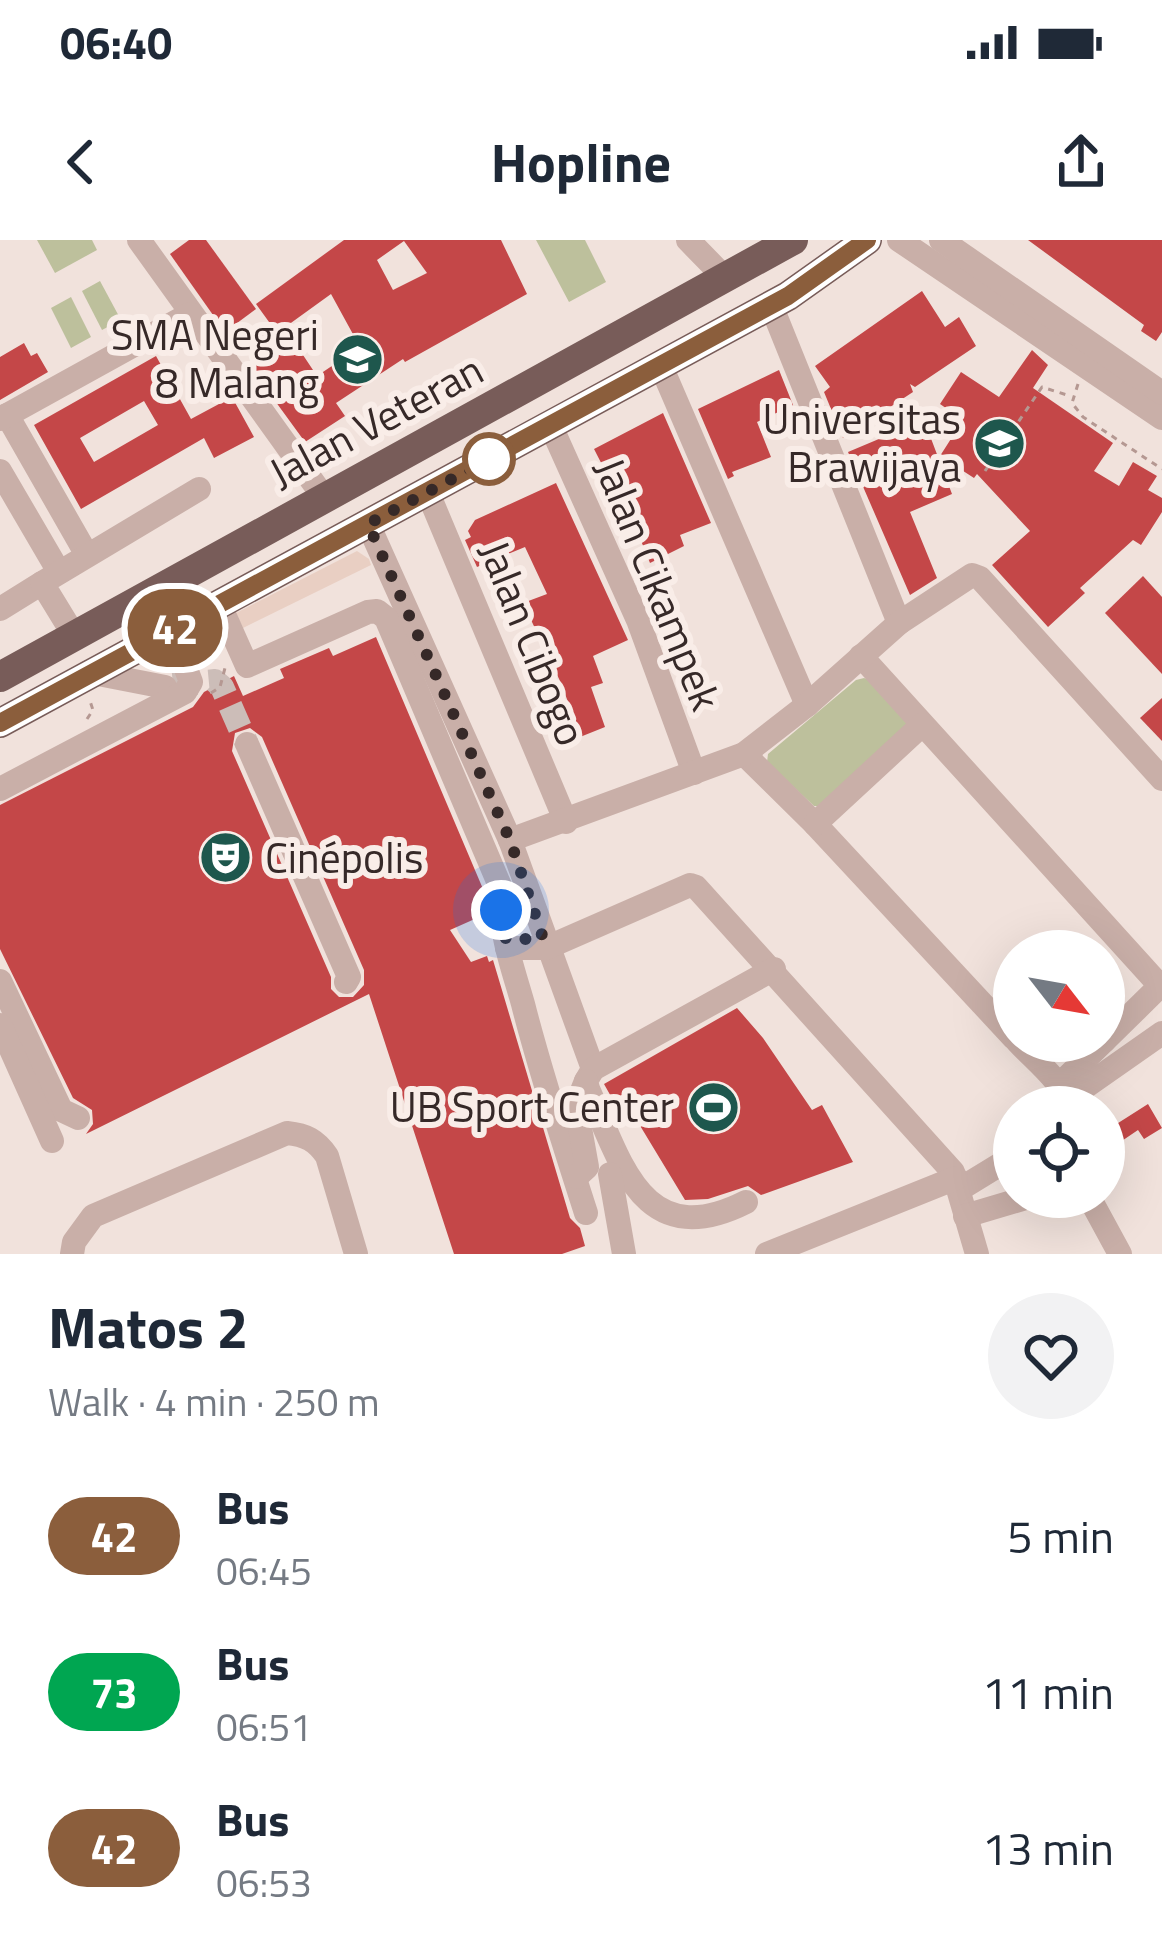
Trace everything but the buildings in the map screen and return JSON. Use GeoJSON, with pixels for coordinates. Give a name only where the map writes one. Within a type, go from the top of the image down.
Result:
{"type":"FeatureCollection","features":[{"type":"Feature","properties":{"kind":"main road","name":"Jalan Veteran"},"geometry":{"type":"LineString","coordinates":[[0,677],[793,240]]}},
{"type":"Feature","properties":{"kind":"main road","name":"Jalan Veteran"},"geometry":{"type":"LineString","coordinates":[[0,723],[89,687],[172,629],[771,305],[867,240]]}},
{"type":"Feature","properties":{"kind":"main road"},"geometry":{"type":"LineString","coordinates":[[588,355],[608,392]]}},
{"type":"Feature","properties":{"kind":"street"},"geometry":{"type":"LineString","coordinates":[[139,240],[323,496]]}},
{"type":"Feature","properties":{"kind":"street"},"geometry":{"type":"LineString","coordinates":[[688,240],[726,279]]}},
{"type":"Feature","properties":{"kind":"street"},"geometry":{"type":"LineString","coordinates":[[898,240],[1162,418]]}},
{"type":"Feature","properties":{"kind":"street"},"geometry":{"type":"LineString","coordinates":[[941,240],[1162,393]]}},
{"type":"Feature","properties":{"kind":"street"},"geometry":{"type":"LineString","coordinates":[[771,305],[899,623]]}},
{"type":"Feature","properties":{"kind":"street"},"geometry":{"type":"LineString","coordinates":[[87,555],[3,417],[190,314]]}},
{"type":"Feature","properties":{"kind":"street"},"geometry":{"type":"LineString","coordinates":[[661,366],[807,705]]}},
{"type":"Feature","properties":{"kind":"street","name":"Jalan Cikampek"},"geometry":{"type":"LineString","coordinates":[[550,424],[638,620],[694,773]]}},
{"type":"Feature","properties":{"kind":"street"},"geometry":{"type":"LineString","coordinates":[[0,471],[75,638]]}},
{"type":"Feature","properties":{"kind":"street"},"geometry":{"type":"LineString","coordinates":[[0,609],[199,489]]}},
{"type":"Feature","properties":{"kind":"street","name":"Jalan Cibogo"},"geometry":{"type":"LineString","coordinates":[[428,493],[566,822]]}},
{"type":"Feature","properties":{"kind":"street"},"geometry":{"type":"LineString","coordinates":[[368,524],[510,840],[628,1189],[653,1226],[690,1237],[725,1221],[746,1202]]}},
{"type":"Feature","properties":{"kind":"street"},"geometry":{"type":"LineString","coordinates":[[510,840],[744,754],[899,623],[967,577],[980,578],[1162,778]]}},
{"type":"Feature","properties":{"kind":"street"},"geometry":{"type":"LineString","coordinates":[[219,603],[247,666],[368,612],[384,614],[503,893],[507,944],[586,1214]]}},
{"type":"Feature","properties":{"kind":"street"},"geometry":{"type":"LineString","coordinates":[[0,789],[185,692],[191,682],[172,629]]}},
{"type":"Feature","properties":{"kind":"street"},"geometry":{"type":"LineString","coordinates":[[861,656],[1161,987],[1125,1021]]}},
{"type":"Feature","properties":{"kind":"street"},"geometry":{"type":"LineString","coordinates":[[89,687],[165,687]]}},
{"type":"Feature","properties":{"kind":"street"},"geometry":{"type":"LineString","coordinates":[[815,824],[922,724]]}},
{"type":"Feature","properties":{"kind":"street"},"geometry":{"type":"LineString","coordinates":[[248,744],[350,977],[346,982]]}},
{"type":"Feature","properties":{"kind":"street"},"geometry":{"type":"LineString","coordinates":[[744,754],[993,1016]]}},
{"type":"Feature","properties":{"kind":"street"},"geometry":{"type":"LineString","coordinates":[[507,944],[544,943],[690,885],[701,890],[958,1184],[977,1254]]}},
{"type":"Feature","properties":{"kind":"street"},"geometry":{"type":"LineString","coordinates":[[574,1178],[582,1176],[587,1167],[576,1106],[590,1075],[774,969]]}},
{"type":"Feature","properties":{"kind":"street"},"geometry":{"type":"LineString","coordinates":[[0,981],[52,1141]]}},
{"type":"Feature","properties":{"kind":"street"},"geometry":{"type":"LineString","coordinates":[[0,1024],[61,1110],[78,1118]]}},
{"type":"Feature","properties":{"kind":"street"},"geometry":{"type":"LineString","coordinates":[[1082,1086],[1162,1033]]}},
{"type":"Feature","properties":{"kind":"street"},"geometry":{"type":"LineString","coordinates":[[1034,1062],[1055,1086]]}},
{"type":"Feature","properties":{"kind":"street"},"geometry":{"type":"LineString","coordinates":[[603,1123],[624,1254]]}},
{"type":"Feature","properties":{"kind":"street"},"geometry":{"type":"LineString","coordinates":[[72,1254],[74,1242],[93,1216],[286,1133],[303,1135],[327,1156],[356,1254]]}},
{"type":"Feature","properties":{"kind":"street"},"geometry":{"type":"LineString","coordinates":[[767,1254],[958,1184],[993,1166]]}},
{"type":"Feature","properties":{"kind":"street"},"geometry":{"type":"LineString","coordinates":[[965,1216],[993,1208]]}},
{"type":"Feature","properties":{"kind":"street"},"geometry":{"type":"LineString","coordinates":[[1100,1218],[1120,1254]]}},
{"type":"Feature","properties":{"kind":"path"},"geometry":{"type":"LineString","coordinates":[[1071,397],[1087,366]]}},
{"type":"Feature","properties":{"kind":"path"},"geometry":{"type":"LineString","coordinates":[[985,471],[1042,387],[1071,397],[1083,417],[1162,469]]}},
{"type":"Feature","properties":{"kind":"path"},"geometry":{"type":"LineString","coordinates":[[89,687],[93,710]]}},
{"type":"Feature","properties":{"kind":"green space"},"geometry":{"type":"Polygon","coordinates":[[[37,240],[92,240],[97,250],[55,273],[37,240]]]}},
{"type":"Feature","properties":{"kind":"green space"},"geometry":{"type":"Polygon","coordinates":[[[536,240],[585,240],[606,282],[569,302],[536,240]]]}},
{"type":"Feature","properties":{"kind":"green space"},"geometry":{"type":"Polygon","coordinates":[[[100,281],[121,320],[102,330],[82,291],[100,281]]]}},
{"type":"Feature","properties":{"kind":"green space"},"geometry":{"type":"Polygon","coordinates":[[[71,297],[91,337],[71,348],[51,308],[71,297]]]}},
{"type":"Feature","properties":{"kind":"green space"},"geometry":{"type":"Polygon","coordinates":[[[864,678],[874,682],[907,722],[904,730],[814,806],[767,762],[768,754],[864,678]]]}},
{"type":"Feature","properties":{"kind":"shaded area"},"geometry":{"type":"Polygon","coordinates":[[[357,551],[371,565],[243,628],[236,613],[357,551]]]}},
{"type":"Feature","properties":{"kind":"tunnel"},"geometry":{"type":"LineString","coordinates":[[173,685],[215,681],[247,744]]}},
{"type":"Feature","properties":{"kind":"bus line","name":"42"},"geometry":{"type":"LineString","coordinates":[[0,723],[788,296],[867,240]]}},
{"type":"Feature","properties":{"kind":"place","name":"SMA Negeri 8 Malang"},"geometry":{"type":"Point","coordinates":[358,359]}},
{"type":"Feature","properties":{"kind":"place","name":"Universitas Brawijaya"},"geometry":{"type":"Point","coordinates":[1000,443]}},
{"type":"Feature","properties":{"kind":"place","name":"Cinépolis"},"geometry":{"type":"Point","coordinates":[226,858]}},
{"type":"Feature","properties":{"kind":"place","name":"UB Sport Center"},"geometry":{"type":"Point","coordinates":[713,1107]}},
{"type":"Feature","properties":{"kind":"route"},"geometry":{"type":"LineString","coordinates":[[489,459],[368,524],[510,840],[543,938],[506,940],[501,910]]}}]}
